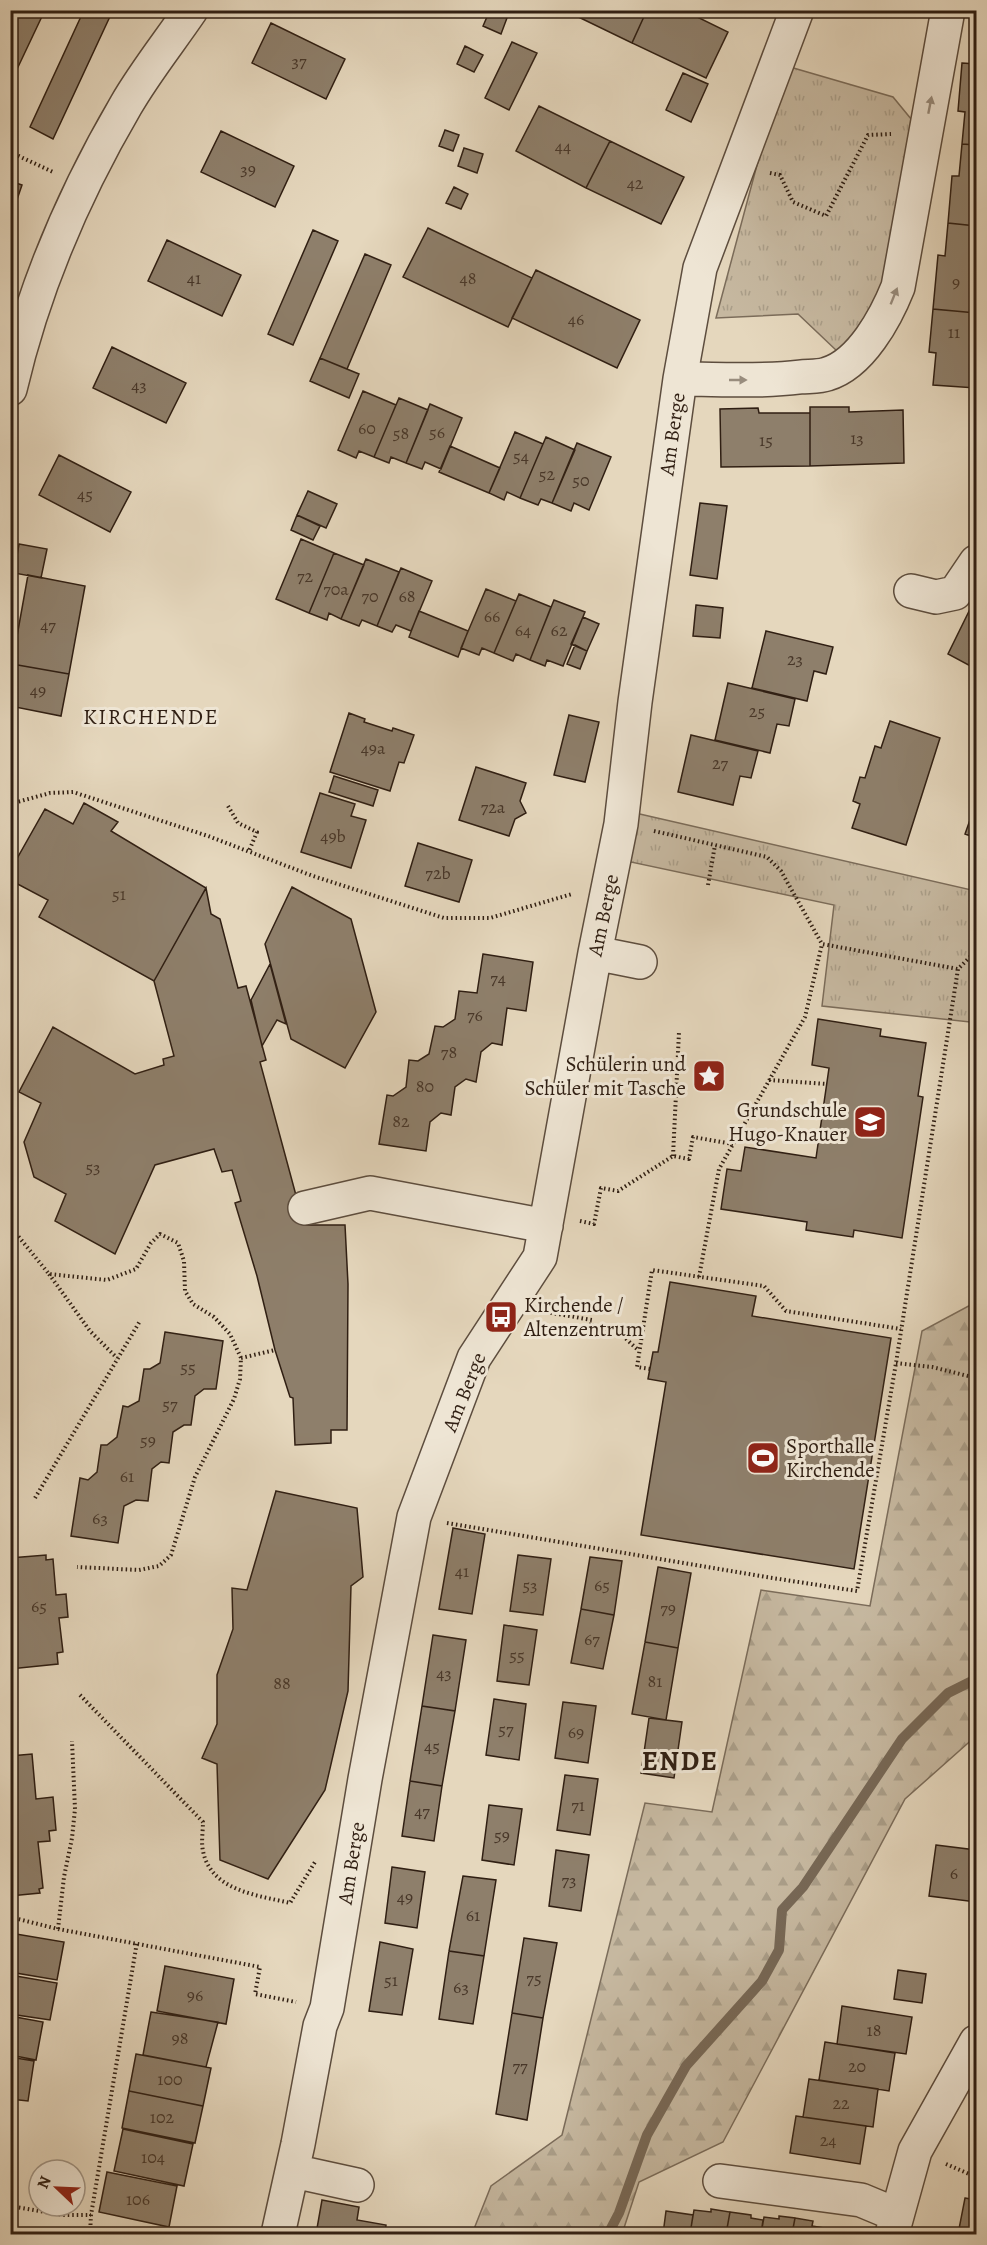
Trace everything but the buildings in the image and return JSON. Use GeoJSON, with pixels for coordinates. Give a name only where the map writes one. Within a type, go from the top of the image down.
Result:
{"type":"FeatureCollection","features":[{"type":"Feature","properties":{"kind":"street"},"geometry":{"type":"LineString","coordinates":[[10,389],[37,298],[83,186],[127,103],[191,10]]}},
{"type":"Feature","properties":{"kind":"street","name":"Am Berge"},"geometry":{"type":"LineString","coordinates":[[278,2235],[293,2171],[320,2026],[327,2008],[365,1779],[414,1517],[474,1358],[540,1257],[559,1223],[595,953],[621,824],[635,702],[680,379],[700,268],[797,10]]}},
{"type":"Feature","properties":{"kind":"street","name":"Am Berge"},"geometry":{"type":"LineString","coordinates":[[680,379],[777,380],[828,374],[849,361],[872,339],[887,316],[898,287],[948,10]]}},
{"type":"Feature","properties":{"kind":"street"},"geometry":{"type":"LineString","coordinates":[[911,591],[936,597],[955,593],[976,562]]}},
{"type":"Feature","properties":{"kind":"street"},"geometry":{"type":"LineString","coordinates":[[595,953],[640,962]]}},
{"type":"Feature","properties":{"kind":"street"},"geometry":{"type":"LineString","coordinates":[[305,1208],[370,1193],[559,1223]]}},
{"type":"Feature","properties":{"kind":"street"},"geometry":{"type":"LineString","coordinates":[[720,2181],[861,2200],[894,2225],[915,2151],[976,2042]]}},
{"type":"Feature","properties":{"kind":"street"},"geometry":{"type":"LineString","coordinates":[[293,2171],[357,2185]]}},
{"type":"Feature","properties":{"kind":"path"},"geometry":{"type":"LineString","coordinates":[[737,168],[780,175],[793,202],[826,216],[868,135]]}},
{"type":"Feature","properties":{"kind":"path"},"geometry":{"type":"LineString","coordinates":[[10,152],[83,186]]}},
{"type":"Feature","properties":{"kind":"path"},"geometry":{"type":"LineString","coordinates":[[10,804],[50,793],[73,792],[249,851],[313,876],[444,918],[490,918],[610,884]]}},
{"type":"Feature","properties":{"kind":"path"},"geometry":{"type":"LineString","coordinates":[[228,806],[238,823],[257,832],[249,851]]}},
{"type":"Feature","properties":{"kind":"path"},"geometry":{"type":"LineString","coordinates":[[621,824],[767,857],[781,871],[822,944],[805,1017],[719,1169],[699,1277]]}},
{"type":"Feature","properties":{"kind":"path"},"geometry":{"type":"LineString","coordinates":[[708,885],[715,845]]}},
{"type":"Feature","properties":{"kind":"path"},"geometry":{"type":"LineString","coordinates":[[822,944],[958,969]]}},
{"type":"Feature","properties":{"kind":"path"},"geometry":{"type":"LineString","coordinates":[[414,1517],[857,1591],[896,1363],[958,969],[976,951]]}},
{"type":"Feature","properties":{"kind":"path"},"geometry":{"type":"LineString","coordinates":[[673,1156],[679,1032]]}},
{"type":"Feature","properties":{"kind":"path"},"geometry":{"type":"LineString","coordinates":[[769,1080],[827,1084]]}},
{"type":"Feature","properties":{"kind":"path"},"geometry":{"type":"LineString","coordinates":[[559,1223],[594,1224],[601,1188],[618,1191],[673,1156],[689,1159],[693,1137],[734,1144]]}},
{"type":"Feature","properties":{"kind":"path"},"geometry":{"type":"LineString","coordinates":[[10,1226],[49,1274],[90,1331],[117,1358]]}},
{"type":"Feature","properties":{"kind":"path"},"geometry":{"type":"LineString","coordinates":[[49,1274],[107,1280],[136,1269],[151,1243],[160,1234],[178,1243],[184,1261],[185,1291],[193,1304],[214,1317],[230,1334],[241,1358],[240,1379],[234,1399],[184,1506],[171,1555],[159,1566],[140,1570],[77,1567]]}},
{"type":"Feature","properties":{"kind":"path"},"geometry":{"type":"LineString","coordinates":[[650,1369],[637,1367],[652,1270],[764,1286],[786,1311],[901,1329]]}},
{"type":"Feature","properties":{"kind":"path"},"geometry":{"type":"LineString","coordinates":[[546,1312],[592,1320],[590,1330],[622,1335],[638,1350]]}},
{"type":"Feature","properties":{"kind":"path"},"geometry":{"type":"LineString","coordinates":[[35,1498],[140,1321]]}},
{"type":"Feature","properties":{"kind":"path"},"geometry":{"type":"LineString","coordinates":[[241,1358],[275,1350]]}},
{"type":"Feature","properties":{"kind":"path"},"geometry":{"type":"LineString","coordinates":[[896,1363],[932,1367],[976,1378]]}},
{"type":"Feature","properties":{"kind":"path"},"geometry":{"type":"LineString","coordinates":[[80,1695],[203,1822],[203,1850],[212,1872],[233,1889],[290,1903],[317,1859]]}},
{"type":"Feature","properties":{"kind":"path"},"geometry":{"type":"LineString","coordinates":[[58,1929],[75,1809],[72,1741]]}},
{"type":"Feature","properties":{"kind":"path"},"geometry":{"type":"LineString","coordinates":[[10,1917],[58,1929],[260,1966],[255,1994],[327,2008]]}},
{"type":"Feature","properties":{"kind":"path"},"geometry":{"type":"LineString","coordinates":[[99,2235],[90,2234],[91,2215],[136,1942]]}},
{"type":"Feature","properties":{"kind":"path"},"geometry":{"type":"LineString","coordinates":[[10,2206],[63,2215],[91,2215]]}},
{"type":"Feature","properties":{"kind":"green space"},"geometry":{"type":"Polygon","coordinates":[[[790,67],[893,97],[916,125],[877,310],[838,352],[798,314],[716,318],[757,165],[790,67]]]}},
{"type":"Feature","properties":{"kind":"green space"},"geometry":{"type":"Polygon","coordinates":[[[631,812],[976,891],[976,1011],[970,1022],[822,1006],[834,905],[626,861],[631,812]]]}},
{"type":"Feature","properties":{"kind":"green space"},"geometry":{"type":"Polygon","coordinates":[[[976,1302],[976,1736],[905,1799],[723,2142],[639,2182],[622,2234],[472,2234],[491,2186],[562,2135],[645,1803],[712,1812],[761,1590],[870,1606],[922,1331],[976,1302]]]}},
{"type":"Feature","properties":{"kind":"waterway"},"geometry":{"type":"LineString","coordinates":[[608,2234],[619,2213],[647,2135],[686,2066],[762,1981],[779,1950],[782,1910],[803,1887],[902,1739],[948,1693],[976,1679]]}},
{"type":"Feature","properties":{"kind":"place","name":"Schülerin und Schüler mit Tasche"},"geometry":{"type":"Point","coordinates":[709,1076]}},
{"type":"Feature","properties":{"kind":"place","name":"Grundschule Hugo-Knauer"},"geometry":{"type":"Point","coordinates":[870,1122]}},
{"type":"Feature","properties":{"kind":"place","name":"Kirchende / Altenzentrum"},"geometry":{"type":"Point","coordinates":[501,1317]}},
{"type":"Feature","properties":{"kind":"place","name":"Sporthalle Kirchende"},"geometry":{"type":"Point","coordinates":[763,1458]}},
{"type":"Feature","properties":{"kind":"district","name":"KIRCHENDE"},"geometry":{"type":"Point","coordinates":[151,717]}},
{"type":"Feature","properties":{"kind":"district","name":"ENDE"},"geometry":{"type":"Point","coordinates":[680,1761]}}]}
